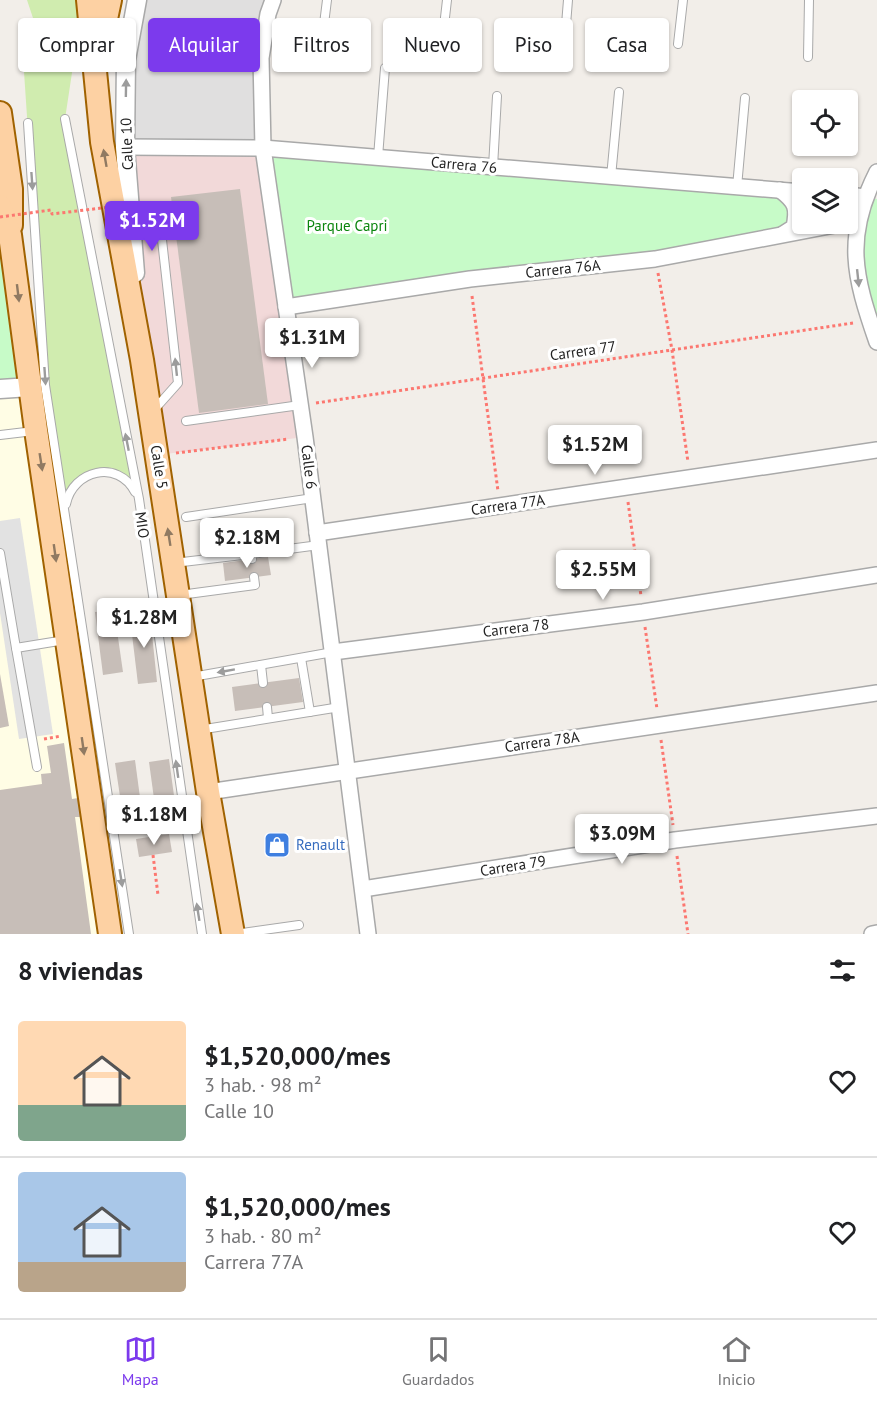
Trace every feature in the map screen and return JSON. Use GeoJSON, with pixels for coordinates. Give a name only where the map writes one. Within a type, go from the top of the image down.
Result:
{"type":"FeatureCollection","features":[{"type":"Feature","properties":{"kind":"main road","name":"Calle 5"},"geometry":{"type":"LineString","coordinates":[[88,0],[102,142],[142,360],[208,792],[234,934]]}},
{"type":"Feature","properties":{"kind":"main road"},"geometry":{"type":"LineString","coordinates":[[95,74],[110,0]]}},
{"type":"Feature","properties":{"kind":"main road"},"geometry":{"type":"LineString","coordinates":[[0,113],[11,189],[5,226]]}},
{"type":"Feature","properties":{"kind":"main road"},"geometry":{"type":"LineString","coordinates":[[0,206],[30,387],[110,934]]}},
{"type":"Feature","properties":{"kind":"street","name":"Calle 10"},"geometry":{"type":"LineString","coordinates":[[137,0],[126,60],[125,147],[137,209],[142,360]]}},
{"type":"Feature","properties":{"kind":"street","name":"Calle 6"},"geometry":{"type":"LineString","coordinates":[[273,0],[268,14],[261,58],[263,148],[305,436],[368,934]]}},
{"type":"Feature","properties":{"kind":"street","name":"Carrera 76"},"geometry":{"type":"LineString","coordinates":[[125,147],[263,148],[792,191]]}},
{"type":"Feature","properties":{"kind":"street"},"geometry":{"type":"LineString","coordinates":[[858,210],[877,172]]}},
{"type":"Feature","properties":{"kind":"street"},"geometry":{"type":"LineString","coordinates":[[780,190],[792,199],[797,213],[794,228],[783,235]]}},
{"type":"Feature","properties":{"kind":"street"},"geometry":{"type":"LineString","coordinates":[[858,196],[864,196]]}},
{"type":"Feature","properties":{"kind":"street","name":"Carrera 76A"},"geometry":{"type":"LineString","coordinates":[[286,307],[470,279],[655,259],[792,233]]}},
{"type":"Feature","properties":{"kind":"street"},"geometry":{"type":"LineString","coordinates":[[854,234],[858,287],[877,342]]}},
{"type":"Feature","properties":{"kind":"street"},"geometry":{"type":"LineString","coordinates":[[0,389],[30,387]]}},
{"type":"Feature","properties":{"kind":"street","name":"Carrera 77A"},"geometry":{"type":"LineString","coordinates":[[318,539],[500,507],[877,450]]}},
{"type":"Feature","properties":{"kind":"street","name":"Carrera 78"},"geometry":{"type":"LineString","coordinates":[[333,652],[643,612],[877,575]]}},
{"type":"Feature","properties":{"kind":"street","name":"Carrera 78A"},"geometry":{"type":"LineString","coordinates":[[208,792],[877,693]]}},
{"type":"Feature","properties":{"kind":"street","name":"Carrera 79"},"geometry":{"type":"LineString","coordinates":[[363,889],[675,840],[877,816]]}},
{"type":"Feature","properties":{"kind":"street"},"geometry":{"type":"LineString","coordinates":[[872,934],[877,933]]}},
{"type":"Feature","properties":{"kind":"lane"},"geometry":{"type":"LineString","coordinates":[[325,18],[327,0]]}},
{"type":"Feature","properties":{"kind":"lane"},"geometry":{"type":"LineString","coordinates":[[445,18],[447,0]]}},
{"type":"Feature","properties":{"kind":"lane"},"geometry":{"type":"LineString","coordinates":[[567,18],[568,0]]}},
{"type":"Feature","properties":{"kind":"lane"},"geometry":{"type":"LineString","coordinates":[[678,44],[683,0]]}},
{"type":"Feature","properties":{"kind":"lane"},"geometry":{"type":"LineString","coordinates":[[808,57],[809,0]]}},
{"type":"Feature","properties":{"kind":"lane"},"geometry":{"type":"LineString","coordinates":[[378,157],[385,72]]}},
{"type":"Feature","properties":{"kind":"lane"},"geometry":{"type":"LineString","coordinates":[[611,177],[620,92]]}},
{"type":"Feature","properties":{"kind":"lane"},"geometry":{"type":"LineString","coordinates":[[493,167],[497,96]]}},
{"type":"Feature","properties":{"kind":"lane"},"geometry":{"type":"LineString","coordinates":[[737,187],[745,98]]}},
{"type":"Feature","properties":{"kind":"lane","name":"MIO"},"geometry":{"type":"LineString","coordinates":[[65,119],[139,499],[201,934]]}},
{"type":"Feature","properties":{"kind":"lane"},"geometry":{"type":"LineString","coordinates":[[28,123],[45,384],[129,934]]}},
{"type":"Feature","properties":{"kind":"lane"},"geometry":{"type":"LineString","coordinates":[[137,209],[160,222],[178,383],[150,415]]}},
{"type":"Feature","properties":{"kind":"lane"},"geometry":{"type":"LineString","coordinates":[[186,421],[300,405]]}},
{"type":"Feature","properties":{"kind":"lane"},"geometry":{"type":"LineString","coordinates":[[0,435],[36,430]]}},
{"type":"Feature","properties":{"kind":"lane"},"geometry":{"type":"LineString","coordinates":[[65,509],[68,496],[75,485],[85,476],[98,472],[111,473],[123,478],[133,487],[139,499]]}},
{"type":"Feature","properties":{"kind":"lane"},"geometry":{"type":"LineString","coordinates":[[186,517],[313,498]]}},
{"type":"Feature","properties":{"kind":"lane"},"geometry":{"type":"LineString","coordinates":[[173,563],[251,556],[318,539]]}},
{"type":"Feature","properties":{"kind":"lane"},"geometry":{"type":"LineString","coordinates":[[0,553],[37,767]]}},
{"type":"Feature","properties":{"kind":"lane"},"geometry":{"type":"LineString","coordinates":[[178,595],[255,585],[254,577]]}},
{"type":"Feature","properties":{"kind":"lane"},"geometry":{"type":"LineString","coordinates":[[16,648],[68,640]]}},
{"type":"Feature","properties":{"kind":"lane","name":"Carrera 78"},"geometry":{"type":"LineString","coordinates":[[191,677],[333,652]]}},
{"type":"Feature","properties":{"kind":"lane"},"geometry":{"type":"LineString","coordinates":[[301,657],[310,712]]}},
{"type":"Feature","properties":{"kind":"lane"},"geometry":{"type":"LineString","coordinates":[[261,665],[263,683]]}},
{"type":"Feature","properties":{"kind":"lane"},"geometry":{"type":"LineString","coordinates":[[267,707],[268,718]]}},
{"type":"Feature","properties":{"kind":"lane"},"geometry":{"type":"LineString","coordinates":[[199,730],[340,707]]}},
{"type":"Feature","properties":{"kind":"lane"},"geometry":{"type":"LineString","coordinates":[[234,934],[299,925]]}},
{"type":"Feature","properties":{"kind":"path"},"geometry":{"type":"LineString","coordinates":[[5,226],[51,210],[52,214],[137,209]]}},
{"type":"Feature","properties":{"kind":"path"},"geometry":{"type":"LineString","coordinates":[[655,259],[672,350],[690,478]]}},
{"type":"Feature","properties":{"kind":"path"},"geometry":{"type":"LineString","coordinates":[[470,279],[500,507]]}},
{"type":"Feature","properties":{"kind":"path","name":"Carrera 77"},"geometry":{"type":"LineString","coordinates":[[300,405],[869,321]]}},
{"type":"Feature","properties":{"kind":"path"},"geometry":{"type":"LineString","coordinates":[[157,455],[305,436]]}},
{"type":"Feature","properties":{"kind":"path"},"geometry":{"type":"LineString","coordinates":[[33,741],[66,735]]}},
{"type":"Feature","properties":{"kind":"path"},"geometry":{"type":"LineString","coordinates":[[153,855],[158,895]]}},
{"type":"Feature","properties":{"kind":"shaded area"},"geometry":{"type":"Polygon","coordinates":[[[137,0],[273,0],[268,14],[263,148],[125,147],[131,72],[136,72],[137,0]]]}},
{"type":"Feature","properties":{"kind":"shaded area"},"geometry":{"type":"Polygon","coordinates":[[[125,147],[263,148],[305,437],[157,455],[142,360],[125,147]]]}},
{"type":"Feature","properties":{"kind":"shaded area"},"geometry":{"type":"Polygon","coordinates":[[[30,387],[110,934],[0,934],[0,389],[30,387]]]}},
{"type":"Feature","properties":{"kind":"shaded area"},"geometry":{"type":"Polygon","coordinates":[[[20,518],[53,734],[19,739],[0,613],[0,521],[20,518]]]}},
{"type":"Feature","properties":{"kind":"green space"},"geometry":{"type":"Polygon","coordinates":[[[27,0],[83,0],[80,18],[33,18],[27,0]]]}},
{"type":"Feature","properties":{"kind":"green space"},"geometry":{"type":"Polygon","coordinates":[[[24,72],[72,72],[65,119],[139,499],[123,478],[98,473],[75,485],[65,509],[45,385],[24,72]]]}},
{"type":"Feature","properties":{"kind":"green space","name":"Parque Capri"},"geometry":{"type":"Polygon","coordinates":[[[263,148],[792,191],[792,226],[655,259],[286,307],[263,148]]]}},
{"type":"Feature","properties":{"kind":"green space"},"geometry":{"type":"Polygon","coordinates":[[[858,196],[877,199],[877,342],[869,321],[858,220],[858,196]]]}},
{"type":"Feature","properties":{"kind":"green space"},"geometry":{"type":"Polygon","coordinates":[[[0,206],[30,387],[0,389],[0,206]]]}},
{"type":"Feature","properties":{"kind":"building"},"geometry":{"type":"Polygon","coordinates":[[[240,189],[268,404],[199,413],[171,197],[240,189]]]}},
{"type":"Feature","properties":{"kind":"building"},"geometry":{"type":"Polygon","coordinates":[[[268,557],[271,575],[225,581],[223,563],[268,557]]]}},
{"type":"Feature","properties":{"kind":"building"},"geometry":{"type":"Polygon","coordinates":[[[114,610],[123,672],[103,675],[95,612],[114,610]]]}},
{"type":"Feature","properties":{"kind":"building"},"geometry":{"type":"Polygon","coordinates":[[[150,615],[157,682],[138,684],[130,618],[150,615]]]}},
{"type":"Feature","properties":{"kind":"building"},"geometry":{"type":"Polygon","coordinates":[[[0,674],[9,726],[0,728],[0,674]]]}},
{"type":"Feature","properties":{"kind":"building"},"geometry":{"type":"Polygon","coordinates":[[[299,678],[303,702],[235,711],[232,687],[299,678]]]}},
{"type":"Feature","properties":{"kind":"building"},"geometry":{"type":"Polygon","coordinates":[[[64,743],[72,799],[78,798],[81,817],[75,817],[91,934],[0,934],[0,790],[42,784],[41,774],[51,773],[47,746],[64,743]]]}},
{"type":"Feature","properties":{"kind":"building"},"geometry":{"type":"Polygon","coordinates":[[[169,759],[178,825],[158,828],[149,762],[169,759]]]}},
{"type":"Feature","properties":{"kind":"building"},"geometry":{"type":"Polygon","coordinates":[[[135,760],[143,820],[124,823],[115,763],[135,760]]]}},
{"type":"Feature","properties":{"kind":"building"},"geometry":{"type":"Polygon","coordinates":[[[169,834],[172,852],[139,857],[136,839],[169,834]]]}},
{"type":"Feature","properties":{"kind":"place","name":"Renault"},"geometry":{"type":"Point","coordinates":[277,845]}}]}
